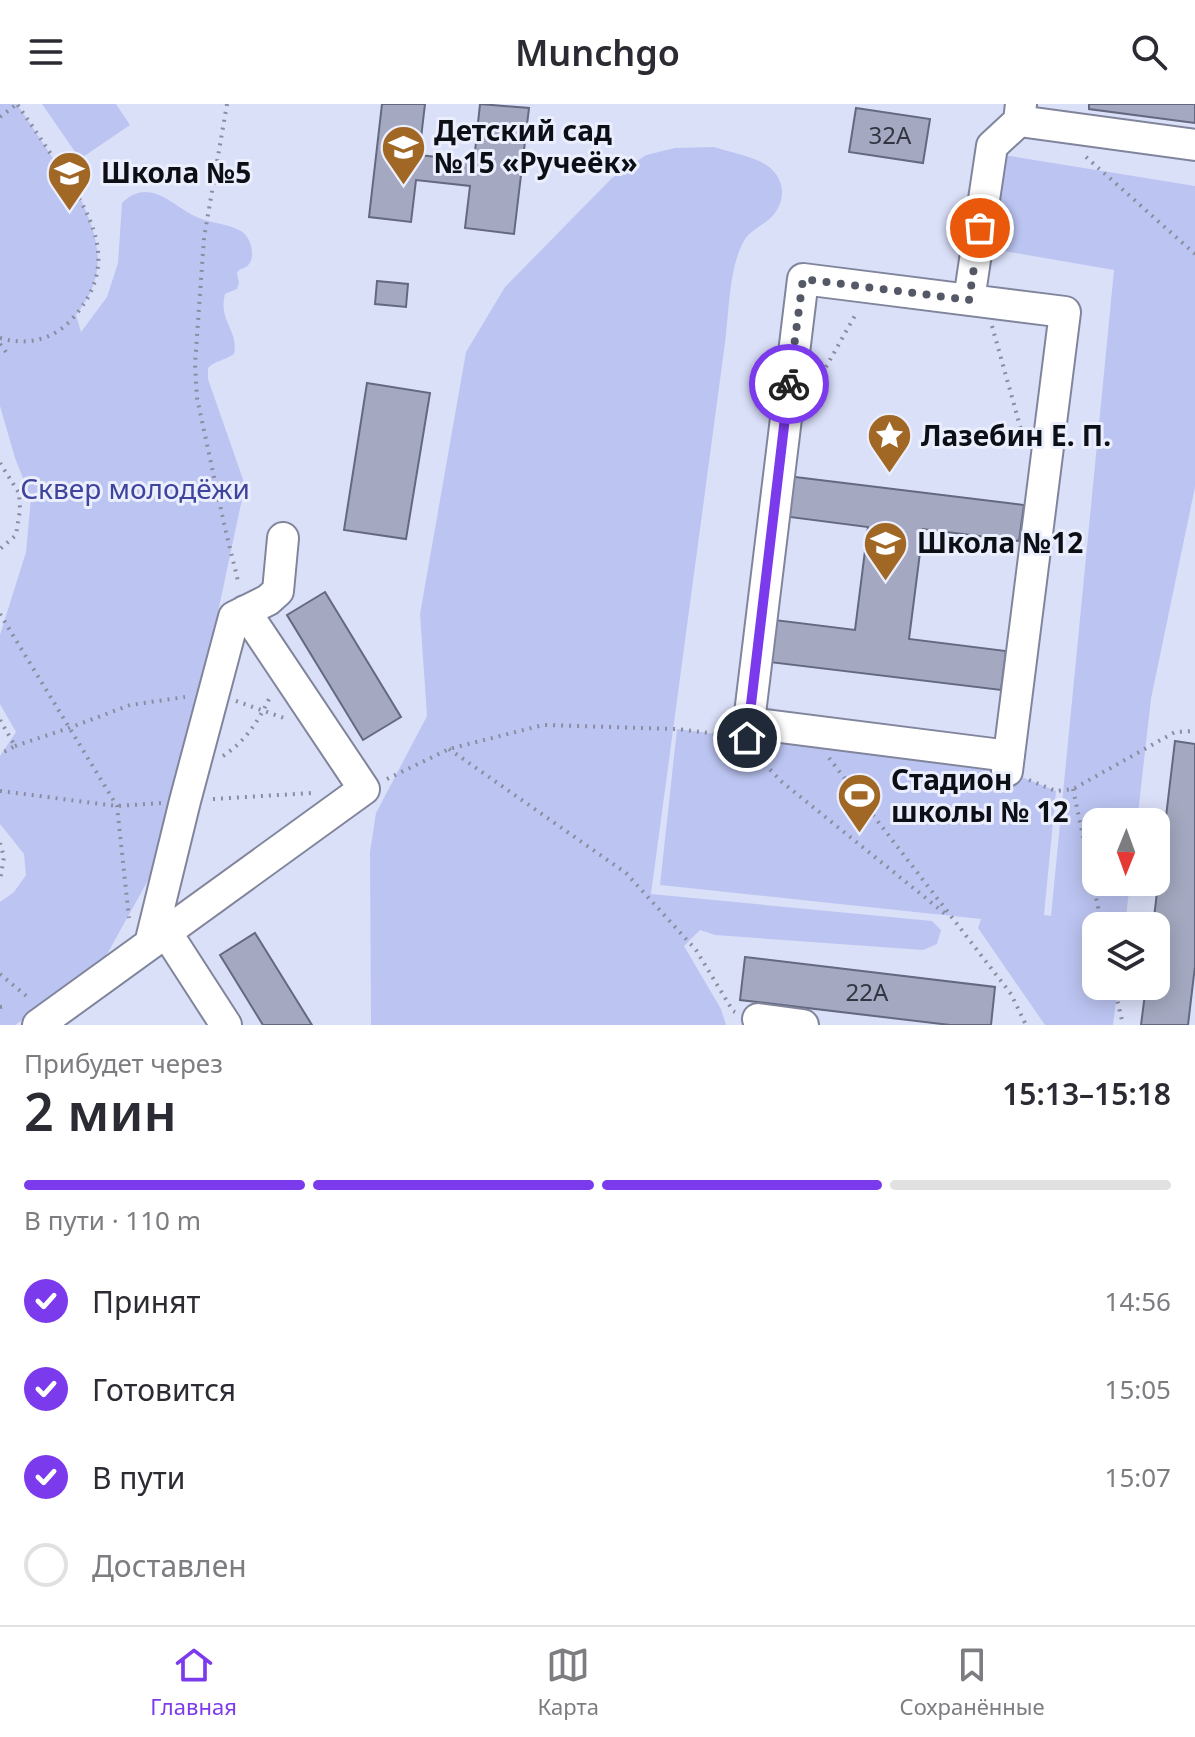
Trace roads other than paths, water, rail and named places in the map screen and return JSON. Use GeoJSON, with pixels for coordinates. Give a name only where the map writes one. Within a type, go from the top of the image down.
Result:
{"type":"FeatureCollection","features":[{"type":"Feature","properties":{"kind":"street"},"geometry":{"type":"LineString","coordinates":[[977,301],[992,146],[1020,112],[1195,145]]}},
{"type":"Feature","properties":{"kind":"street"},"geometry":{"type":"LineString","coordinates":[[803,279],[977,301],[1065,312],[1008,763],[752,740],[803,279]]}},
{"type":"Feature","properties":{"kind":"street"},"geometry":{"type":"LineString","coordinates":[[150,944],[234,617],[268,600],[278,591],[283,538]]}},
{"type":"Feature","properties":{"kind":"street"},"geometry":{"type":"LineString","coordinates":[[55,1022],[150,944],[364,789],[245,611]]}},
{"type":"Feature","properties":{"kind":"street"},"geometry":{"type":"LineString","coordinates":[[150,944],[226,1025]]}},
{"type":"Feature","properties":{"kind":"street"},"geometry":{"type":"LineString","coordinates":[[758,1019],[803,1025]]}},
{"type":"Feature","properties":{"kind":"place","name":"Детский сад №15 «Ручеёк»"},"geometry":{"type":"Point","coordinates":[403,186]}},
{"type":"Feature","properties":{"kind":"place","name":"Школа №5"},"geometry":{"type":"Point","coordinates":[70,212]}},
{"type":"Feature","properties":{"kind":"place","name":"Лазебин Е. П."},"geometry":{"type":"Point","coordinates":[890,475]}},
{"type":"Feature","properties":{"kind":"place","name":"Школа №12"},"geometry":{"type":"Point","coordinates":[886,582]}},
{"type":"Feature","properties":{"kind":"place","name":"Стадион школы № 12"},"geometry":{"type":"Point","coordinates":[860,835]}},
{"type":"Feature","properties":{"kind":"park label","name":"Сквер молодёжи"},"geometry":{"type":"Point","coordinates":[135,489]}}]}
